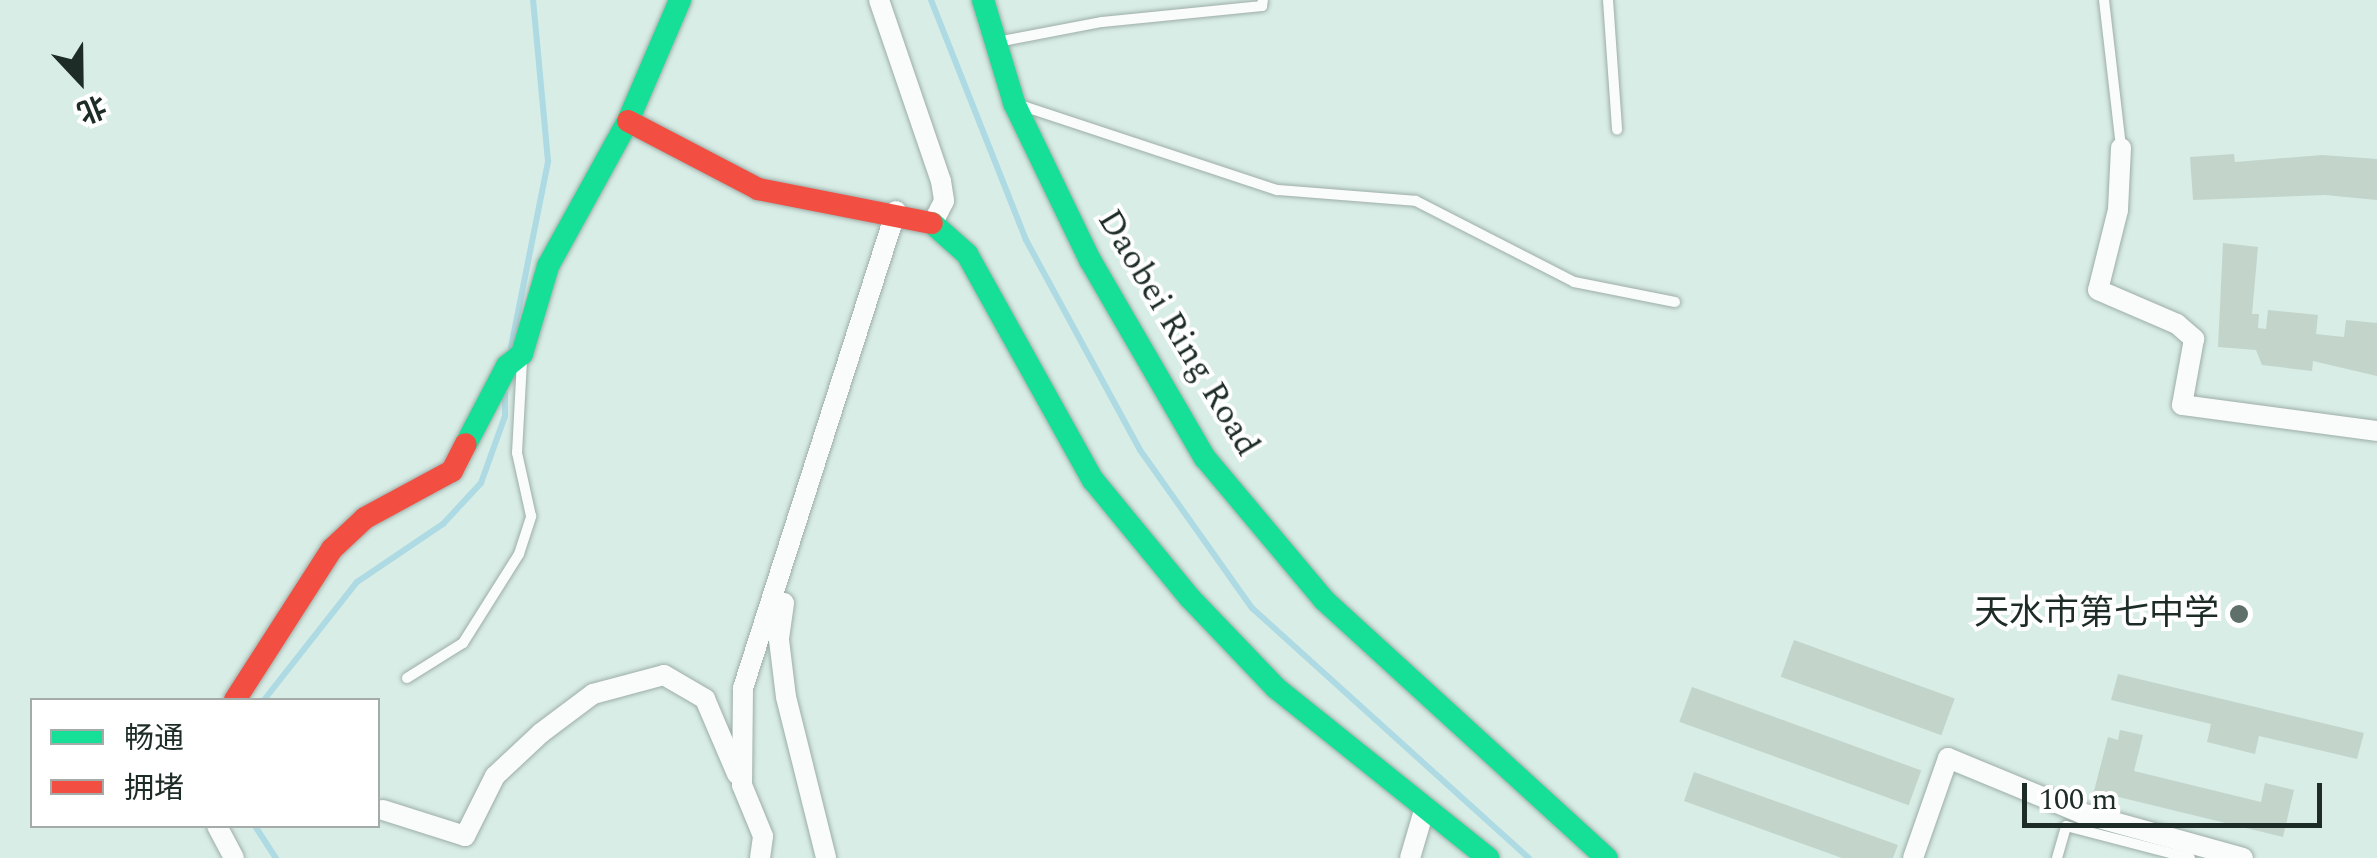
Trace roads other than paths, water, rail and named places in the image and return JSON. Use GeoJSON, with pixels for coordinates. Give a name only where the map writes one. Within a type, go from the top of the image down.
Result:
{"type":"FeatureCollection","features":[{"type":"Feature","properties":{"kind":"street"},"geometry":{"type":"LineString","coordinates":[[235,698],[332,549],[365,518],[452,471],[506,366],[522,354],[548,266],[628,122],[680,0]]}},
{"type":"Feature","properties":{"kind":"street"},"geometry":{"type":"LineString","coordinates":[[879,0],[941,181],[944,201],[933,223]]}},
{"type":"Feature","properties":{"kind":"street","name":"Daobei Ring Road"},"geometry":{"type":"LineString","coordinates":[[983,0],[1014,103],[1090,260],[1205,458],[1324,600],[1607,858]]}},
{"type":"Feature","properties":{"kind":"street"},"geometry":{"type":"LineString","coordinates":[[628,122],[758,189],[896,211],[933,223],[966,254],[1093,480],[1190,598],[1276,688],[1488,858]]}},
{"type":"Feature","properties":{"kind":"street"},"geometry":{"type":"LineString","coordinates":[[2121,148],[2118,210],[2098,290],[2177,324],[2194,339],[2182,405],[2377,431]]}},
{"type":"Feature","properties":{"kind":"street"},"geometry":{"type":"LineString","coordinates":[[742,785],[743,688],[896,211]]}},
{"type":"Feature","properties":{"kind":"street"},"geometry":{"type":"LineString","coordinates":[[795,526],[779,640],[826,858]]}},
{"type":"Feature","properties":{"kind":"street"},"geometry":{"type":"LineString","coordinates":[[383,810],[465,836],[495,776],[541,734],[593,694],[664,675],[704,699],[763,836],[760,858]]}},
{"type":"Feature","properties":{"kind":"street"},"geometry":{"type":"LineString","coordinates":[[1913,858],[1948,758],[2081,813],[2243,858]]}},
{"type":"Feature","properties":{"kind":"street"},"geometry":{"type":"LineString","coordinates":[[1410,858],[1425,807]]}},
{"type":"Feature","properties":{"kind":"street"},"geometry":{"type":"LineString","coordinates":[[218,828],[234,858]]}},
{"type":"Feature","properties":{"kind":"lane"},"geometry":{"type":"LineString","coordinates":[[996,42],[1102,22],[1262,6],[1263,0]]}},
{"type":"Feature","properties":{"kind":"lane"},"geometry":{"type":"LineString","coordinates":[[1608,0],[1616,130]]}},
{"type":"Feature","properties":{"kind":"lane"},"geometry":{"type":"LineString","coordinates":[[2104,0],[2121,148]]}},
{"type":"Feature","properties":{"kind":"lane"},"geometry":{"type":"LineString","coordinates":[[1014,103],[1277,190],[1416,202],[1574,282],[1675,302]]}},
{"type":"Feature","properties":{"kind":"lane"},"geometry":{"type":"LineString","coordinates":[[407,678],[463,643],[520,554],[530,516],[517,453],[522,354]]}},
{"type":"Feature","properties":{"kind":"lane"},"geometry":{"type":"LineString","coordinates":[[2057,858],[2066,826],[2190,858]]}},
{"type":"Feature","properties":{"kind":"waterway"},"geometry":{"type":"LineString","coordinates":[[511,347],[548,161],[533,0]]}},
{"type":"Feature","properties":{"kind":"waterway"},"geometry":{"type":"LineString","coordinates":[[931,0],[1026,240],[1140,450],[1252,608],[1529,858]]}},
{"type":"Feature","properties":{"kind":"waterway"},"geometry":{"type":"LineString","coordinates":[[266,698],[357,582],[443,524],[481,483],[505,416],[505,394]]}},
{"type":"Feature","properties":{"kind":"waterway"},"geometry":{"type":"LineString","coordinates":[[256,828],[276,858]]}},
{"type":"Feature","properties":{"kind":"place","name":"天水市第七中学"},"geometry":{"type":"Point","coordinates":[2239,614]}}]}
